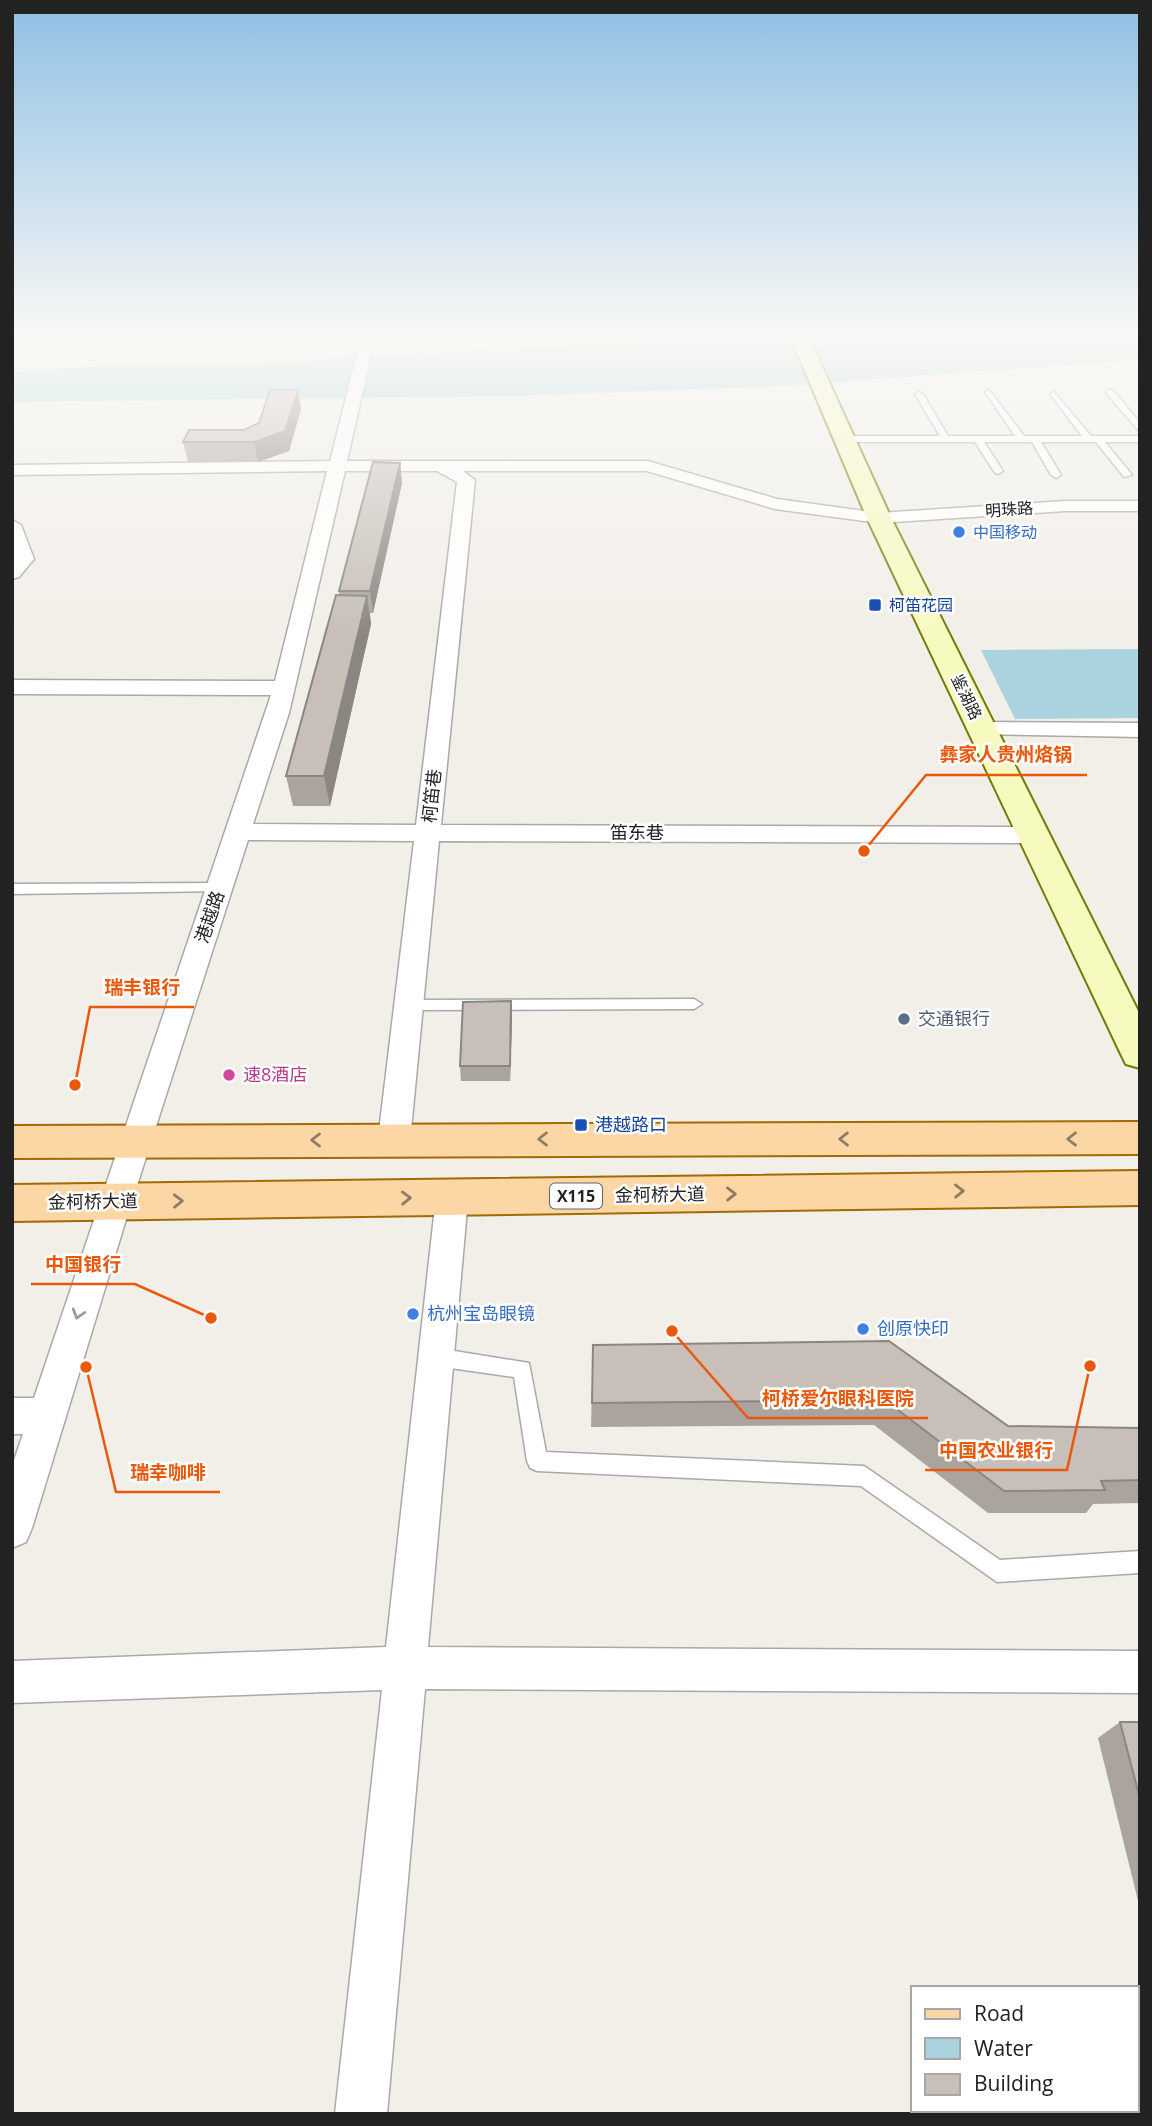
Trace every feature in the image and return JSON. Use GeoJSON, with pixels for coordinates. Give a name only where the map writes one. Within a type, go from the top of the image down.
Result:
{"type":"FeatureCollection","features":[{"type":"Feature","properties":{"kind":"main road"},"geometry":{"type":"LineString","coordinates":[[12,1142],[1140,1138]]}},
{"type":"Feature","properties":{"kind":"main road","name":"金柯桥大道"},"geometry":{"type":"LineString","coordinates":[[12,1203],[1140,1188]]}},
{"type":"Feature","properties":{"kind":"street","name":"港越路"},"geometry":{"type":"LineString","coordinates":[[12,1528],[29,1416],[114,1202],[239,832],[284,688],[344,437]]}},
{"type":"Feature","properties":{"kind":"street","name":"鉴湖路"},"geometry":{"type":"LineString","coordinates":[[845,439],[878,518],[1140,1054]]}},
{"type":"Feature","properties":{"kind":"street","name":"柯笛巷"},"geometry":{"type":"LineString","coordinates":[[394,1140],[466,480],[440,466]]}},
{"type":"Feature","properties":{"kind":"street","name":"明珠路"},"geometry":{"type":"LineString","coordinates":[[12,470],[648,466],[775,505],[878,518],[1065,506],[1140,506]]}},
{"type":"Feature","properties":{"kind":"street"},"geometry":{"type":"LineString","coordinates":[[12,525],[24,559],[12,573]]}},
{"type":"Feature","properties":{"kind":"street"},"geometry":{"type":"LineString","coordinates":[[12,687],[284,688]]}},
{"type":"Feature","properties":{"kind":"street"},"geometry":{"type":"LineString","coordinates":[[982,729],[1140,730]]}},
{"type":"Feature","properties":{"kind":"street","name":"笛东巷"},"geometry":{"type":"LineString","coordinates":[[239,832],[1034,835]]}},
{"type":"Feature","properties":{"kind":"street"},"geometry":{"type":"LineString","coordinates":[[361,2114],[452,1198]]}},
{"type":"Feature","properties":{"kind":"street"},"geometry":{"type":"LineString","coordinates":[[12,1682],[405,1668],[1140,1672]]}},
{"type":"Feature","properties":{"kind":"lane"},"geometry":{"type":"LineString","coordinates":[[977,438],[998,471]]}},
{"type":"Feature","properties":{"kind":"lane"},"geometry":{"type":"LineString","coordinates":[[845,439],[1140,439]]}},
{"type":"Feature","properties":{"kind":"lane"},"geometry":{"type":"LineString","coordinates":[[1035,439],[1056,475]]}},
{"type":"Feature","properties":{"kind":"lane"},"geometry":{"type":"LineString","coordinates":[[1093,439],[1127,475]]}},
{"type":"Feature","properties":{"kind":"lane"},"geometry":{"type":"LineString","coordinates":[[12,889],[220,888]]}},
{"type":"Feature","properties":{"kind":"lane"},"geometry":{"type":"LineString","coordinates":[[409,1005],[694,1004]]}},
{"type":"Feature","properties":{"kind":"lane"},"geometry":{"type":"LineString","coordinates":[[436,1357],[523,1369],[537,1461],[864,1476],[997,1571],[1140,1562]]}},
{"type":"Feature","properties":{"kind":"water"},"geometry":{"type":"Polygon","coordinates":[[[1140,649],[1140,718],[1015,719],[981,650],[1140,649]]]}},
{"type":"Feature","properties":{"kind":"building"},"geometry":{"type":"Polygon","coordinates":[[[185,437],[267,437],[254,442],[183,442],[185,437]]]}},
{"type":"Feature","properties":{"kind":"building"},"geometry":{"type":"Polygon","coordinates":[[[373,462],[400,463],[370,591],[339,591],[373,462]]]}},
{"type":"Feature","properties":{"kind":"building"},"geometry":{"type":"Polygon","coordinates":[[[336,595],[367,596],[324,776],[286,776],[336,595]]]}},
{"type":"Feature","properties":{"kind":"building"},"geometry":{"type":"Polygon","coordinates":[[[511,1001],[510,1066],[460,1066],[463,1002],[511,1001]]]}},
{"type":"Feature","properties":{"kind":"building"},"geometry":{"type":"Polygon","coordinates":[[[889,1341],[1008,1426],[1140,1428],[1140,1480],[1101,1481],[1105,1490],[1004,1491],[885,1400],[592,1403],[593,1345],[889,1341]]]}},
{"type":"Feature","properties":{"kind":"building"},"geometry":{"type":"Polygon","coordinates":[[[1120,1722],[1140,1722],[1140,1799],[1120,1722]]]}},
{"type":"Feature","properties":{"kind":"place","name":"中国移动"},"geometry":{"type":"Point","coordinates":[959,532]}},
{"type":"Feature","properties":{"kind":"place","name":"柯笛花园"},"geometry":{"type":"Point","coordinates":[875,605]}},
{"type":"Feature","properties":{"kind":"place","name":"彝家人贵州烙锅"},"geometry":{"type":"Point","coordinates":[864,851]}},
{"type":"Feature","properties":{"kind":"place","name":"交通银行"},"geometry":{"type":"Point","coordinates":[904,1019]}},
{"type":"Feature","properties":{"kind":"place","name":"速8酒店"},"geometry":{"type":"Point","coordinates":[229,1075]}},
{"type":"Feature","properties":{"kind":"place","name":"瑞丰银行"},"geometry":{"type":"Point","coordinates":[75,1085]}},
{"type":"Feature","properties":{"kind":"place","name":"港越路口"},"geometry":{"type":"Point","coordinates":[581,1125]}},
{"type":"Feature","properties":{"kind":"place","name":"杭州宝岛眼镜"},"geometry":{"type":"Point","coordinates":[413,1314]}},
{"type":"Feature","properties":{"kind":"place","name":"中国银行"},"geometry":{"type":"Point","coordinates":[211,1318]}},
{"type":"Feature","properties":{"kind":"place","name":"创原快印"},"geometry":{"type":"Point","coordinates":[863,1329]}},
{"type":"Feature","properties":{"kind":"place","name":"柯桥爱尔眼科医院"},"geometry":{"type":"Point","coordinates":[672,1331]}},
{"type":"Feature","properties":{"kind":"place","name":"中国农业银行"},"geometry":{"type":"Point","coordinates":[1090,1366]}},
{"type":"Feature","properties":{"kind":"place","name":"瑞幸咖啡"},"geometry":{"type":"Point","coordinates":[86,1367]}}]}
